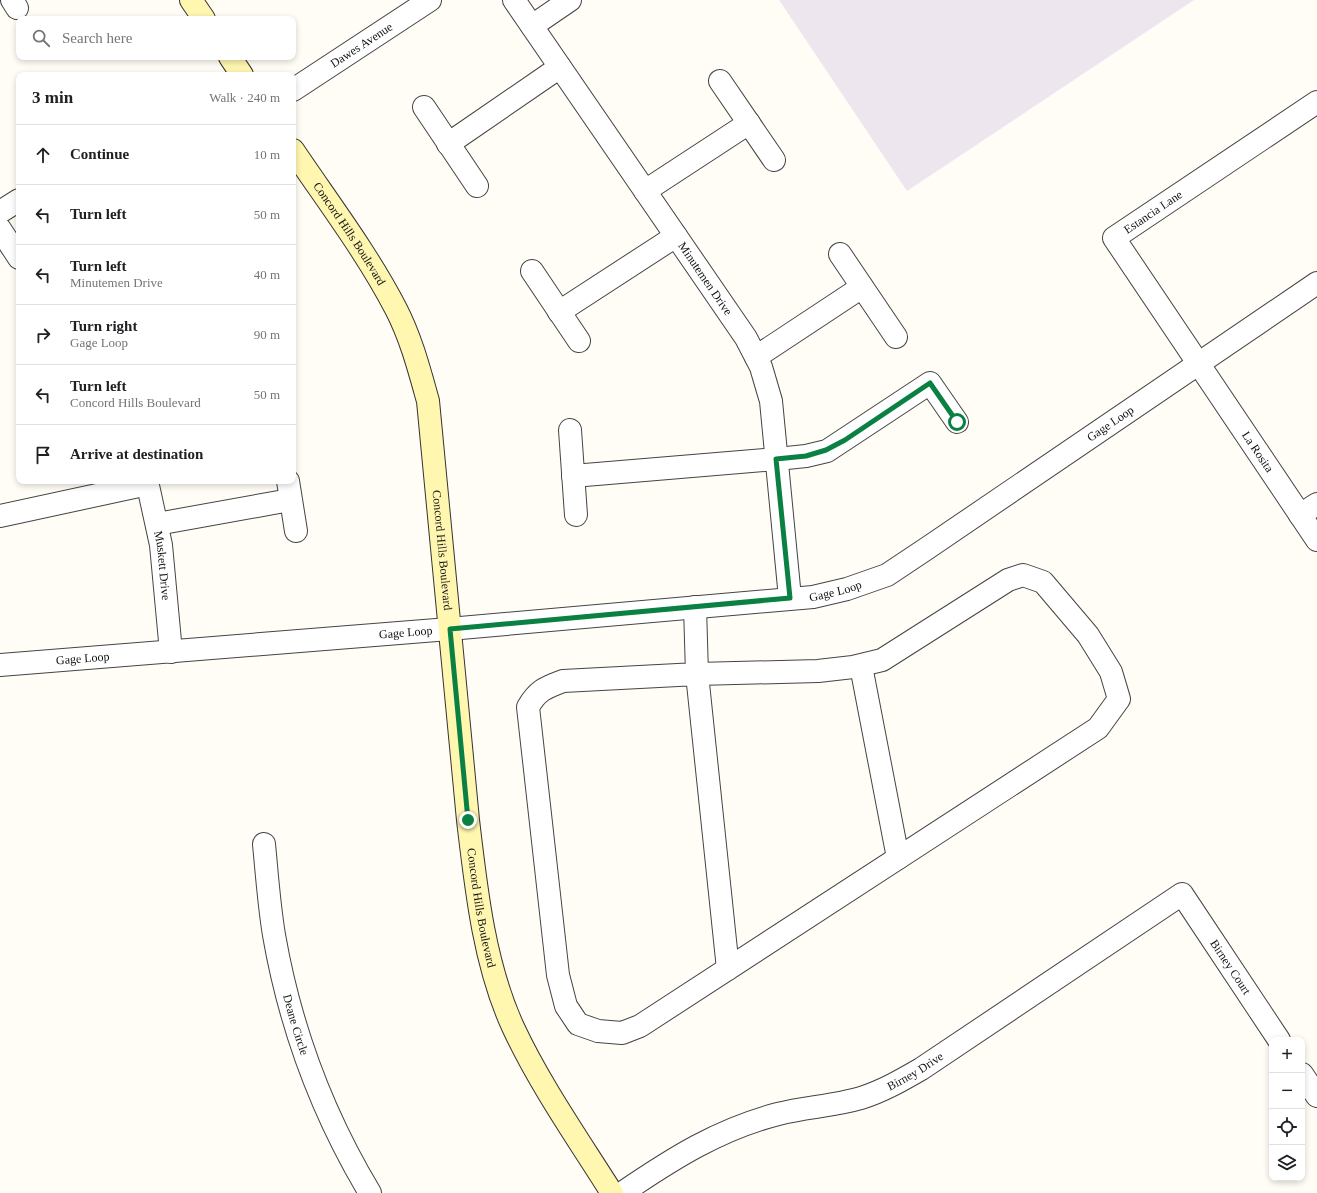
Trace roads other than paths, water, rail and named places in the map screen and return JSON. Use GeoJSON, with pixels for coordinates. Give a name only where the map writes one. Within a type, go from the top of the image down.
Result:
{"type":"FeatureCollection","features":[{"type":"Feature","properties":{"kind":"street"},"geometry":{"type":"LineString","coordinates":[[191,0],[202,16]]}},
{"type":"Feature","properties":{"kind":"street","name":"Dawes Avenue"},"geometry":{"type":"LineString","coordinates":[[296,88],[430,0]]}},
{"type":"Feature","properties":{"kind":"street","name":"Minutemen Drive"},"geometry":{"type":"LineString","coordinates":[[514,0],[746,338],[761,367],[771,401],[790,598]]}},
{"type":"Feature","properties":{"kind":"street"},"geometry":{"type":"LineString","coordinates":[[532,26],[570,0]]}},
{"type":"Feature","properties":{"kind":"street"},"geometry":{"type":"LineString","coordinates":[[232,60],[240,72]]}},
{"type":"Feature","properties":{"kind":"street"},"geometry":{"type":"LineString","coordinates":[[448,144],[560,67]]}},
{"type":"Feature","properties":{"kind":"street"},"geometry":{"type":"LineString","coordinates":[[720,81],[774,160]]}},
{"type":"Feature","properties":{"kind":"street","name":"Estancia Lane"},"geometry":{"type":"LineString","coordinates":[[1198,364],[1114,238],[1317,102]]}},
{"type":"Feature","properties":{"kind":"street"},"geometry":{"type":"LineString","coordinates":[[424,107],[477,186]]}},
{"type":"Feature","properties":{"kind":"street"},"geometry":{"type":"LineString","coordinates":[[645,191],[749,123]]}},
{"type":"Feature","properties":{"kind":"street","name":"Concord Hills Boulevard"},"geometry":{"type":"LineString","coordinates":[[296,154],[367,259],[396,310],[415,353],[428,401],[476,887],[497,984],[512,1026],[530,1062],[612,1193]]}},
{"type":"Feature","properties":{"kind":"street"},"geometry":{"type":"LineString","coordinates":[[0,212],[16,202]]}},
{"type":"Feature","properties":{"kind":"street"},"geometry":{"type":"LineString","coordinates":[[559,312],[676,236]]}},
{"type":"Feature","properties":{"kind":"street"},"geometry":{"type":"LineString","coordinates":[[840,254],[896,337]]}},
{"type":"Feature","properties":{"kind":"street"},"geometry":{"type":"LineString","coordinates":[[532,271],[579,341]]}},
{"type":"Feature","properties":{"kind":"street","name":"Gage Loop"},"geometry":{"type":"LineString","coordinates":[[0,665],[450,629],[813,597],[847,589],[887,575],[1317,283]]}},
{"type":"Feature","properties":{"kind":"street"},"geometry":{"type":"LineString","coordinates":[[756,357],[862,287]]}},
{"type":"Feature","properties":{"kind":"street","name":"La Rosita"},"geometry":{"type":"LineString","coordinates":[[1198,364],[1308,509],[1317,540]]}},
{"type":"Feature","properties":{"kind":"street"},"geometry":{"type":"LineString","coordinates":[[573,476],[806,456],[826,450],[845,440],[930,383],[957,422]]}},
{"type":"Feature","properties":{"kind":"street"},"geometry":{"type":"LineString","coordinates":[[570,430],[576,515]]}},
{"type":"Feature","properties":{"kind":"street"},"geometry":{"type":"LineString","coordinates":[[0,516],[143,484]]}},
{"type":"Feature","properties":{"kind":"street","name":"Muskett Drive"},"geometry":{"type":"LineString","coordinates":[[147,484],[161,545],[171,652]]}},
{"type":"Feature","properties":{"kind":"street"},"geometry":{"type":"LineString","coordinates":[[157,524],[289,490],[296,531]]}},
{"type":"Feature","properties":{"kind":"street"},"geometry":{"type":"LineString","coordinates":[[1023,575],[1044,582],[1088,635],[1112,672],[1119,699],[1098,728],[640,1026],[622,1033],[598,1031],[578,1024],[566,1006],[558,975],[528,707],[535,695],[545,688],[563,681],[697,674],[818,671],[861,666],[882,660],[1008,580],[1023,575]]}},
{"type":"Feature","properties":{"kind":"street"},"geometry":{"type":"LineString","coordinates":[[695,607],[697,674],[728,969]]}},
{"type":"Feature","properties":{"kind":"street"},"geometry":{"type":"LineString","coordinates":[[861,666],[898,858]]}},
{"type":"Feature","properties":{"kind":"street","name":"Deane Circle"},"geometry":{"type":"LineString","coordinates":[[264,844],[274,934],[285,991],[303,1055],[324,1107],[351,1162],[370,1193]]}},
{"type":"Feature","properties":{"kind":"street","name":"Birney Court"},"geometry":{"type":"LineString","coordinates":[[1182,894],[1278,1037]]}},
{"type":"Feature","properties":{"kind":"street","name":"Birney Drive"},"geometry":{"type":"LineString","coordinates":[[622,1193],[700,1143],[741,1126],[778,1114],[861,1098],[890,1087],[921,1069],[1182,894]]}},
{"type":"Feature","properties":{"kind":"street"},"geometry":{"type":"LineString","coordinates":[[1305,1078],[1317,1096]]}}]}
